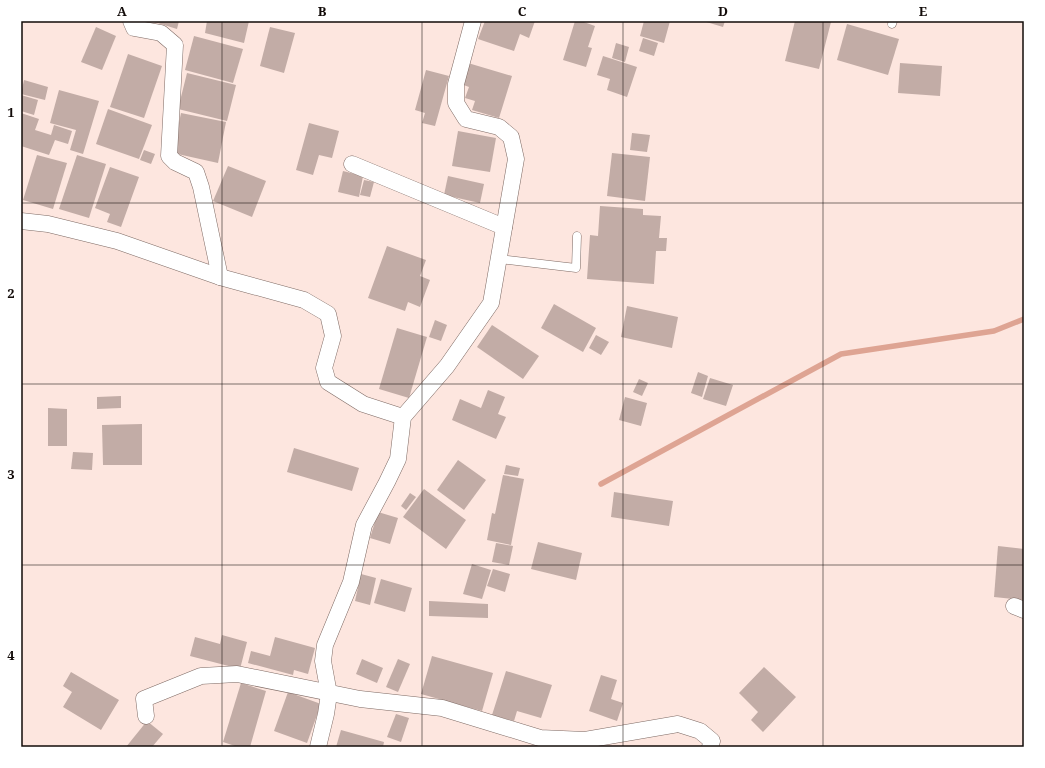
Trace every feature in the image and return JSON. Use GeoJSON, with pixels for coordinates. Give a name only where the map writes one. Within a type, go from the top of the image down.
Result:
{"type":"FeatureCollection","features":[{"type":"Feature","properties":{"kind":"street"},"geometry":{"type":"LineString","coordinates":[[131,21],[134,28],[161,33],[175,45],[169,156],[175,162],[196,172],[201,187],[220,278]]}},
{"type":"Feature","properties":{"kind":"street"},"geometry":{"type":"LineString","coordinates":[[318,747],[326,714],[328,694],[323,661],[325,645],[351,582],[364,525],[398,459],[403,417],[447,366],[491,303],[516,159],[512,137],[499,127],[466,119],[456,103],[456,84],[473,21]]}},
{"type":"Feature","properties":{"kind":"street"},"geometry":{"type":"LineString","coordinates":[[352,164],[504,226]]}},
{"type":"Feature","properties":{"kind":"street"},"geometry":{"type":"LineString","coordinates":[[21,221],[48,224],[118,241],[220,278],[304,300],[328,314],[333,336],[324,368],[328,382],[363,404],[403,417]]}},
{"type":"Feature","properties":{"kind":"street"},"geometry":{"type":"LineString","coordinates":[[146,716],[144,699],[201,676],[237,674],[360,700],[442,708],[540,738],[586,740],[678,724],[700,731],[712,741],[710,747]]}},
{"type":"Feature","properties":{"kind":"lane"},"geometry":{"type":"LineString","coordinates":[[499,259],[576,268],[577,236]]}},
{"type":"Feature","properties":{"kind":"building"},"geometry":{"type":"Polygon","coordinates":[[[151,21],[179,21],[177,29],[151,21]]]}},
{"type":"Feature","properties":{"kind":"building"},"geometry":{"type":"Polygon","coordinates":[[[207,21],[249,21],[244,43],[205,33],[207,21]]]}},
{"type":"Feature","properties":{"kind":"building"},"geometry":{"type":"Polygon","coordinates":[[[485,21],[535,21],[529,38],[520,34],[514,51],[478,39],[485,21]]]}},
{"type":"Feature","properties":{"kind":"building"},"geometry":{"type":"Polygon","coordinates":[[[575,21],[581,21],[595,26],[588,47],[592,48],[586,67],[563,60],[575,21]]]}},
{"type":"Feature","properties":{"kind":"building"},"geometry":{"type":"Polygon","coordinates":[[[644,21],[670,21],[664,43],[640,36],[644,21]]]}},
{"type":"Feature","properties":{"kind":"building"},"geometry":{"type":"Polygon","coordinates":[[[703,21],[725,21],[723,27],[703,21]]]}},
{"type":"Feature","properties":{"kind":"building"},"geometry":{"type":"Polygon","coordinates":[[[795,21],[831,22],[819,69],[785,61],[795,21]]]}},
{"type":"Feature","properties":{"kind":"building"},"geometry":{"type":"Polygon","coordinates":[[[847,24],[899,39],[888,75],[837,60],[847,24]]]}},
{"type":"Feature","properties":{"kind":"building"},"geometry":{"type":"Polygon","coordinates":[[[96,27],[116,36],[102,70],[81,62],[96,27]]]}},
{"type":"Feature","properties":{"kind":"building"},"geometry":{"type":"Polygon","coordinates":[[[270,27],[295,33],[284,73],[260,66],[270,27]]]}},
{"type":"Feature","properties":{"kind":"building"},"geometry":{"type":"Polygon","coordinates":[[[194,36],[243,49],[233,83],[185,70],[194,36]]]}},
{"type":"Feature","properties":{"kind":"building"},"geometry":{"type":"Polygon","coordinates":[[[643,38],[658,43],[654,56],[639,51],[643,38]]]}},
{"type":"Feature","properties":{"kind":"building"},"geometry":{"type":"Polygon","coordinates":[[[616,43],[629,47],[625,62],[612,58],[616,43]]]}},
{"type":"Feature","properties":{"kind":"building"},"geometry":{"type":"Polygon","coordinates":[[[128,54],[162,66],[144,118],[110,107],[128,54]]]}},
{"type":"Feature","properties":{"kind":"building"},"geometry":{"type":"Polygon","coordinates":[[[603,56],[637,67],[627,97],[607,90],[610,79],[597,75],[603,56]]]}},
{"type":"Feature","properties":{"kind":"building"},"geometry":{"type":"Polygon","coordinates":[[[468,63],[512,76],[499,118],[472,110],[475,101],[465,98],[469,87],[461,84],[468,63]]]}},
{"type":"Feature","properties":{"kind":"building"},"geometry":{"type":"Polygon","coordinates":[[[900,63],[942,66],[940,96],[898,93],[900,63]]]}},
{"type":"Feature","properties":{"kind":"building"},"geometry":{"type":"Polygon","coordinates":[[[426,70],[449,76],[435,126],[422,123],[425,113],[415,110],[426,70]]]}},
{"type":"Feature","properties":{"kind":"building"},"geometry":{"type":"Polygon","coordinates":[[[187,73],[236,85],[227,121],[178,109],[187,73]]]}},
{"type":"Feature","properties":{"kind":"building"},"geometry":{"type":"Polygon","coordinates":[[[24,80],[48,87],[45,100],[21,94],[24,80]]]}},
{"type":"Feature","properties":{"kind":"building"},"geometry":{"type":"Polygon","coordinates":[[[59,90],[99,101],[83,154],[70,150],[76,130],[50,123],[59,90]]]}},
{"type":"Feature","properties":{"kind":"building"},"geometry":{"type":"Polygon","coordinates":[[[21,95],[38,100],[34,115],[21,111],[21,95]]]}},
{"type":"Feature","properties":{"kind":"building"},"geometry":{"type":"Polygon","coordinates":[[[108,109],[152,125],[139,159],[96,144],[108,109]]]}},
{"type":"Feature","properties":{"kind":"building"},"geometry":{"type":"Polygon","coordinates":[[[21,113],[39,119],[35,130],[51,135],[54,125],[72,131],[68,144],[55,140],[49,155],[21,146],[21,113]]]}},
{"type":"Feature","properties":{"kind":"building"},"geometry":{"type":"Polygon","coordinates":[[[181,113],[226,122],[218,163],[173,153],[181,113]]]}},
{"type":"Feature","properties":{"kind":"building"},"geometry":{"type":"Polygon","coordinates":[[[309,123],[339,131],[332,158],[319,155],[313,175],[296,170],[309,123]]]}},
{"type":"Feature","properties":{"kind":"building"},"geometry":{"type":"Polygon","coordinates":[[[458,131],[496,138],[490,172],[452,166],[458,131]]]}},
{"type":"Feature","properties":{"kind":"building"},"geometry":{"type":"Polygon","coordinates":[[[632,133],[650,135],[647,152],[630,150],[632,133]]]}},
{"type":"Feature","properties":{"kind":"building"},"geometry":{"type":"Polygon","coordinates":[[[144,150],[155,154],[151,164],[140,160],[144,150]]]}},
{"type":"Feature","properties":{"kind":"building"},"geometry":{"type":"Polygon","coordinates":[[[612,153],[650,157],[645,201],[607,196],[612,153]]]}},
{"type":"Feature","properties":{"kind":"building"},"geometry":{"type":"Polygon","coordinates":[[[37,155],[67,163],[53,209],[23,200],[37,155]]]}},
{"type":"Feature","properties":{"kind":"building"},"geometry":{"type":"Polygon","coordinates":[[[77,155],[106,164],[89,218],[59,209],[77,155]]]}},
{"type":"Feature","properties":{"kind":"building"},"geometry":{"type":"Polygon","coordinates":[[[228,166],[266,181],[252,217],[213,201],[228,166]]]}},
{"type":"Feature","properties":{"kind":"building"},"geometry":{"type":"Polygon","coordinates":[[[110,167],[139,177],[121,227],[107,222],[110,214],[95,208],[110,167]]]}},
{"type":"Feature","properties":{"kind":"building"},"geometry":{"type":"Polygon","coordinates":[[[343,171],[363,176],[359,197],[338,192],[343,171]]]}},
{"type":"Feature","properties":{"kind":"building"},"geometry":{"type":"Polygon","coordinates":[[[448,176],[484,184],[480,203],[444,195],[448,176]]]}},
{"type":"Feature","properties":{"kind":"building"},"geometry":{"type":"Polygon","coordinates":[[[364,180],[374,182],[370,197],[360,195],[364,180]]]}},
{"type":"Feature","properties":{"kind":"building"},"geometry":{"type":"Polygon","coordinates":[[[600,206],[643,209],[643,215],[661,216],[659,238],[667,238],[666,251],[656,251],[654,284],[587,279],[590,235],[598,236],[600,206]]]}},
{"type":"Feature","properties":{"kind":"building"},"geometry":{"type":"Polygon","coordinates":[[[387,246],[426,260],[420,276],[430,280],[420,307],[408,302],[405,311],[368,298],[387,246]]]}},
{"type":"Feature","properties":{"kind":"building"},"geometry":{"type":"Polygon","coordinates":[[[554,304],[596,328],[583,352],[541,328],[554,304]]]}},
{"type":"Feature","properties":{"kind":"building"},"geometry":{"type":"Polygon","coordinates":[[[627,306],[678,317],[672,348],[621,337],[627,306]]]}},
{"type":"Feature","properties":{"kind":"building"},"geometry":{"type":"Polygon","coordinates":[[[435,320],[447,325],[441,341],[429,337],[435,320]]]}},
{"type":"Feature","properties":{"kind":"building"},"geometry":{"type":"Polygon","coordinates":[[[492,325],[539,356],[523,379],[477,347],[492,325]]]}},
{"type":"Feature","properties":{"kind":"building"},"geometry":{"type":"Polygon","coordinates":[[[397,328],[427,337],[409,398],[379,389],[397,328]]]}},
{"type":"Feature","properties":{"kind":"building"},"geometry":{"type":"Polygon","coordinates":[[[596,335],[609,342],[601,355],[589,348],[596,335]]]}},
{"type":"Feature","properties":{"kind":"building"},"geometry":{"type":"Polygon","coordinates":[[[698,372],[708,376],[702,397],[691,393],[698,372]]]}},
{"type":"Feature","properties":{"kind":"building"},"geometry":{"type":"Polygon","coordinates":[[[710,378],[733,385],[726,406],[703,399],[710,378]]]}},
{"type":"Feature","properties":{"kind":"building"},"geometry":{"type":"Polygon","coordinates":[[[639,379],[648,383],[642,396],[633,392],[639,379]]]}},
{"type":"Feature","properties":{"kind":"building"},"geometry":{"type":"Polygon","coordinates":[[[488,390],[505,397],[498,414],[506,417],[496,439],[452,420],[460,399],[481,408],[488,390]]]}},
{"type":"Feature","properties":{"kind":"building"},"geometry":{"type":"Polygon","coordinates":[[[121,396],[121,408],[97,409],[97,397],[121,396]]]}},
{"type":"Feature","properties":{"kind":"building"},"geometry":{"type":"Polygon","coordinates":[[[625,397],[647,403],[641,426],[619,420],[625,397]]]}},
{"type":"Feature","properties":{"kind":"building"},"geometry":{"type":"Polygon","coordinates":[[[48,408],[67,409],[67,446],[48,446],[48,408]]]}},
{"type":"Feature","properties":{"kind":"building"},"geometry":{"type":"Polygon","coordinates":[[[142,424],[142,465],[103,465],[102,425],[142,424]]]}},
{"type":"Feature","properties":{"kind":"building"},"geometry":{"type":"Polygon","coordinates":[[[294,448],[359,468],[352,491],[287,472],[294,448]]]}},
{"type":"Feature","properties":{"kind":"building"},"geometry":{"type":"Polygon","coordinates":[[[73,452],[93,453],[92,470],[71,469],[73,452]]]}},
{"type":"Feature","properties":{"kind":"building"},"geometry":{"type":"Polygon","coordinates":[[[458,460],[486,480],[464,510],[437,490],[458,460]]]}},
{"type":"Feature","properties":{"kind":"building"},"geometry":{"type":"Polygon","coordinates":[[[506,465],[520,468],[518,476],[504,474],[506,465]]]}},
{"type":"Feature","properties":{"kind":"building"},"geometry":{"type":"Polygon","coordinates":[[[503,475],[524,479],[511,545],[487,540],[492,513],[495,514],[503,475]]]}},
{"type":"Feature","properties":{"kind":"building"},"geometry":{"type":"Polygon","coordinates":[[[424,489],[466,520],[446,549],[403,517],[424,489]]]}},
{"type":"Feature","properties":{"kind":"building"},"geometry":{"type":"Polygon","coordinates":[[[614,492],[673,501],[669,526],[611,517],[614,492]]]}},
{"type":"Feature","properties":{"kind":"building"},"geometry":{"type":"Polygon","coordinates":[[[410,493],[416,497],[406,510],[401,506],[410,493]]]}},
{"type":"Feature","properties":{"kind":"building"},"geometry":{"type":"Polygon","coordinates":[[[378,512],[398,518],[390,544],[370,538],[378,512]]]}},
{"type":"Feature","properties":{"kind":"building"},"geometry":{"type":"Polygon","coordinates":[[[538,542],[582,553],[576,580],[531,569],[538,542]]]}},
{"type":"Feature","properties":{"kind":"building"},"geometry":{"type":"Polygon","coordinates":[[[496,543],[513,546],[509,565],[492,562],[496,543]]]}},
{"type":"Feature","properties":{"kind":"building"},"geometry":{"type":"Polygon","coordinates":[[[998,546],[1024,549],[1024,600],[994,597],[998,546]]]}},
{"type":"Feature","properties":{"kind":"building"},"geometry":{"type":"Polygon","coordinates":[[[472,564],[491,570],[482,599],[463,594],[472,564]]]}},
{"type":"Feature","properties":{"kind":"building"},"geometry":{"type":"Polygon","coordinates":[[[493,569],[510,574],[505,592],[487,586],[493,569]]]}},
{"type":"Feature","properties":{"kind":"building"},"geometry":{"type":"Polygon","coordinates":[[[361,574],[376,578],[370,605],[355,601],[361,574]]]}},
{"type":"Feature","properties":{"kind":"building"},"geometry":{"type":"Polygon","coordinates":[[[381,579],[412,588],[405,612],[374,603],[381,579]]]}},
{"type":"Feature","properties":{"kind":"building"},"geometry":{"type":"Polygon","coordinates":[[[429,601],[488,604],[488,618],[429,616],[429,601]]]}},
{"type":"Feature","properties":{"kind":"building"},"geometry":{"type":"Polygon","coordinates":[[[222,635],[247,642],[240,669],[190,656],[195,637],[220,644],[222,635]]]}},
{"type":"Feature","properties":{"kind":"building"},"geometry":{"type":"Polygon","coordinates":[[[275,637],[315,648],[308,674],[294,670],[293,675],[248,663],[251,651],[270,656],[275,637]]]}},
{"type":"Feature","properties":{"kind":"building"},"geometry":{"type":"Polygon","coordinates":[[[432,656],[493,673],[482,711],[421,694],[432,656]]]}},
{"type":"Feature","properties":{"kind":"building"},"geometry":{"type":"Polygon","coordinates":[[[362,659],[383,668],[377,683],[356,674],[362,659]]]}},
{"type":"Feature","properties":{"kind":"building"},"geometry":{"type":"Polygon","coordinates":[[[398,659],[410,664],[398,692],[386,687],[398,659]]]}},
{"type":"Feature","properties":{"kind":"building"},"geometry":{"type":"Polygon","coordinates":[[[764,667],[796,697],[763,732],[751,720],[758,712],[739,693],[764,667]]]}},
{"type":"Feature","properties":{"kind":"building"},"geometry":{"type":"Polygon","coordinates":[[[506,671],[552,685],[541,718],[517,711],[514,721],[492,715],[506,671]]]}},
{"type":"Feature","properties":{"kind":"building"},"geometry":{"type":"Polygon","coordinates":[[[71,672],[119,700],[101,730],[63,707],[72,692],[63,686],[71,672]]]}},
{"type":"Feature","properties":{"kind":"building"},"geometry":{"type":"Polygon","coordinates":[[[601,675],[617,680],[611,699],[623,703],[617,721],[589,711],[601,675]]]}},
{"type":"Feature","properties":{"kind":"building"},"geometry":{"type":"Polygon","coordinates":[[[241,683],[266,691],[250,747],[238,747],[223,742],[241,683]]]}},
{"type":"Feature","properties":{"kind":"building"},"geometry":{"type":"Polygon","coordinates":[[[288,692],[321,704],[307,743],[274,731],[288,692]]]}},
{"type":"Feature","properties":{"kind":"building"},"geometry":{"type":"Polygon","coordinates":[[[396,714],[409,718],[401,742],[387,737],[396,714]]]}},
{"type":"Feature","properties":{"kind":"building"},"geometry":{"type":"Polygon","coordinates":[[[147,721],[163,734],[152,747],[126,747],[147,721]]]}},
{"type":"Feature","properties":{"kind":"building"},"geometry":{"type":"Polygon","coordinates":[[[341,730],[384,742],[383,747],[336,747],[341,730]]]}},
{"type":"Feature","properties":{"kind":"waterway"},"geometry":{"type":"LineString","coordinates":[[601,484],[841,354],[994,331],[1024,319]]}}]}
